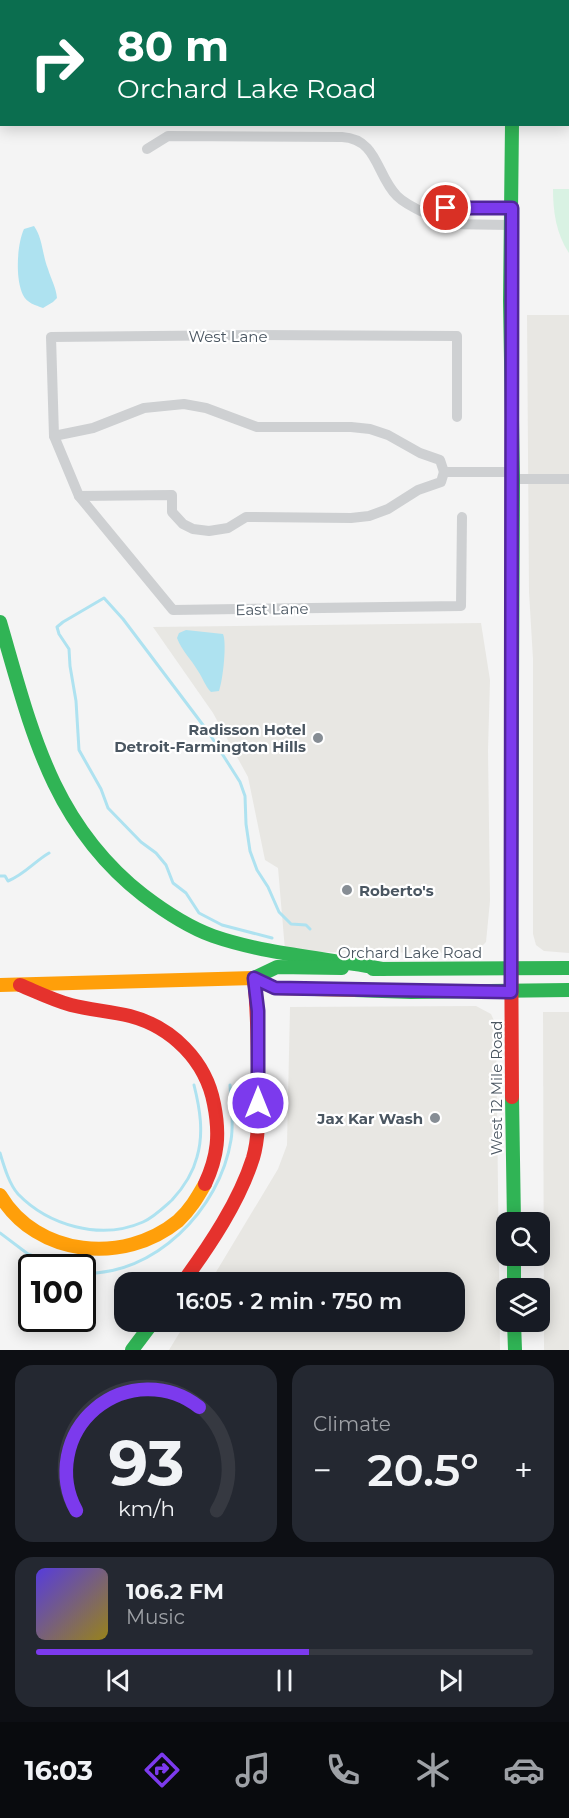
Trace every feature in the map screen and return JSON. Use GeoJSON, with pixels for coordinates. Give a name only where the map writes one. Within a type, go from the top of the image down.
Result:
{"type":"FeatureCollection","features":[{"type":"Feature","properties":{"kind":"main road","name":"West 12 Mile Road"},"geometry":{"type":"LineString","coordinates":[[512,126],[511,992],[514,1212]]}},
{"type":"Feature","properties":{"kind":"main road"},"geometry":{"type":"LineString","coordinates":[[0,622],[38,746],[59,799],[72,821],[97,853],[128,885],[164,911],[213,935],[262,950],[343,960],[383,969]]}},
{"type":"Feature","properties":{"kind":"main road","name":"Orchard Lake Road"},"geometry":{"type":"LineString","coordinates":[[0,985],[254,978],[277,967],[569,968]]}},
{"type":"Feature","properties":{"kind":"main road","name":"Orchard Lake Road"},"geometry":{"type":"LineString","coordinates":[[254,978],[275,988],[511,992],[569,990]]}},
{"type":"Feature","properties":{"kind":"main road"},"geometry":{"type":"LineString","coordinates":[[191,1272],[237,1194],[253,1157],[258,1126],[258,1011],[254,978]]}},
{"type":"Feature","properties":{"kind":"main road"},"geometry":{"type":"LineString","coordinates":[[0,1195],[25,1223],[42,1235],[62,1244],[87,1249],[114,1249],[139,1243],[163,1232],[179,1220],[195,1203],[213,1168],[218,1131],[213,1094],[199,1064],[177,1041],[154,1024],[133,1016],[56,1000],[20,985]]}},
{"type":"Feature","properties":{"kind":"main road"},"geometry":{"type":"LineString","coordinates":[[132,1350],[146,1332]]}},
{"type":"Feature","properties":{"kind":"main road"},"geometry":{"type":"LineString","coordinates":[[514,1332],[514,1350]]}},
{"type":"Feature","properties":{"kind":"street"},"geometry":{"type":"LineString","coordinates":[[147,149],[168,136],[357,139],[369,150],[388,185],[408,204],[438,217],[446,224],[512,225]]}},
{"type":"Feature","properties":{"kind":"street"},"geometry":{"type":"LineString","coordinates":[[438,217],[446,208],[512,208]]}},
{"type":"Feature","properties":{"kind":"street","name":"West Lane"},"geometry":{"type":"LineString","coordinates":[[66,467],[54,436],[51,338],[256,335],[457,336],[457,417]]}},
{"type":"Feature","properties":{"kind":"street"},"geometry":{"type":"LineString","coordinates":[[54,436],[93,428],[144,408],[184,404],[206,408],[257,427],[370,429],[388,435],[420,453],[440,460],[444,471],[441,482],[418,490],[388,509],[369,516],[351,518],[246,517],[228,528],[209,531],[193,529],[183,524],[172,512],[172,495],[79,496]]}},
{"type":"Feature","properties":{"kind":"street","name":"East Lane"},"geometry":{"type":"LineString","coordinates":[[66,467],[79,496],[173,610],[462,606],[462,517]]}},
{"type":"Feature","properties":{"kind":"street"},"geometry":{"type":"LineString","coordinates":[[444,471],[569,479]]}},
{"type":"Feature","properties":{"kind":"shaded area"},"geometry":{"type":"Polygon","coordinates":[[[527,315],[569,315],[569,953],[544,951],[536,945],[533,934],[533,659],[529,592],[527,315]]]}},
{"type":"Feature","properties":{"kind":"shaded area"},"geometry":{"type":"Polygon","coordinates":[[[481,623],[490,680],[488,750],[490,901],[486,942],[473,953],[285,950],[278,868],[265,860],[248,777],[213,713],[153,627],[481,623]]]}},
{"type":"Feature","properties":{"kind":"shaded area"},"geometry":{"type":"Polygon","coordinates":[[[476,1006],[491,1014],[496,1025],[498,1212],[496,1212],[496,1266],[499,1266],[499,1278],[496,1278],[496,1332],[500,1332],[500,1350],[169,1350],[180,1332],[465,1332],[465,1272],[216,1272],[278,1169],[287,1145],[290,1007],[476,1006]]]}},
{"type":"Feature","properties":{"kind":"shaded area"},"geometry":{"type":"Polygon","coordinates":[[[543,1012],[569,1012],[569,1350],[544,1350],[544,1332],[550,1332],[550,1278],[544,1278],[544,1266],[550,1266],[550,1212],[544,1212],[543,1012]]]}},
{"type":"Feature","properties":{"kind":"green space"},"geometry":{"type":"Polygon","coordinates":[[[553,189],[569,189],[569,253],[556,222],[553,189]]]}},
{"type":"Feature","properties":{"kind":"water"},"geometry":{"type":"Polygon","coordinates":[[[34,226],[57,298],[43,308],[25,298],[19,280],[18,262],[22,235],[24,229],[34,226]]]}},
{"type":"Feature","properties":{"kind":"water"},"geometry":{"type":"Polygon","coordinates":[[[186,630],[223,634],[224,662],[219,691],[209,690],[179,643],[177,638],[179,633],[186,630]]]}},
{"type":"Feature","properties":{"kind":"waterway"},"geometry":{"type":"LineString","coordinates":[[272,938],[222,925],[199,913],[186,893],[173,883],[166,865],[156,853],[141,842],[108,808],[101,789],[79,750],[76,701],[69,649],[57,627],[104,598],[123,619],[209,733],[240,782],[245,796],[250,851],[257,870],[268,887],[279,912],[291,924],[306,925],[310,929]]}},
{"type":"Feature","properties":{"kind":"waterway"},"geometry":{"type":"LineString","coordinates":[[0,876],[5,876],[8,881],[49,853]]}},
{"type":"Feature","properties":{"kind":"waterway"},"geometry":{"type":"LineString","coordinates":[[0,1153],[9,1180],[15,1190],[30,1205],[44,1214],[76,1227],[92,1230],[127,1228],[155,1215],[172,1200],[187,1180],[195,1163],[201,1130],[194,1085]]}},
{"type":"Feature","properties":{"kind":"waterway"},"geometry":{"type":"LineString","coordinates":[[96,1272],[134,1264],[158,1251],[179,1234],[198,1213],[213,1190],[224,1166],[231,1140],[230,1085]]}},
{"type":"Feature","properties":{"kind":"waterway"},"geometry":{"type":"LineString","coordinates":[[0,1233],[28,1254]]}},
{"type":"Feature","properties":{"kind":"traffic: fast"},"geometry":{"type":"LineString","coordinates":[[511,911],[512,126]]}},
{"type":"Feature","properties":{"kind":"traffic: fast"},"geometry":{"type":"LineString","coordinates":[[0,622],[22,699],[49,771],[65,805],[86,837],[112,867],[159,907],[213,936],[255,948],[383,969]]}},
{"type":"Feature","properties":{"kind":"traffic: fast"},"geometry":{"type":"LineString","coordinates":[[254,978],[277,967],[342,968]]}},
{"type":"Feature","properties":{"kind":"traffic: fast"},"geometry":{"type":"LineString","coordinates":[[373,969],[569,968]]}},
{"type":"Feature","properties":{"kind":"traffic: fast"},"geometry":{"type":"LineString","coordinates":[[354,990],[411,992],[569,990]]}},
{"type":"Feature","properties":{"kind":"traffic: fast"},"geometry":{"type":"LineString","coordinates":[[512,1097],[514,1212]]}},
{"type":"Feature","properties":{"kind":"traffic: fast"},"geometry":{"type":"LineString","coordinates":[[514,1266],[514,1278]]}},
{"type":"Feature","properties":{"kind":"traffic: fast"},"geometry":{"type":"LineString","coordinates":[[132,1350],[146,1332]]}},
{"type":"Feature","properties":{"kind":"traffic: fast"},"geometry":{"type":"LineString","coordinates":[[514,1332],[515,1350]]}},
{"type":"Feature","properties":{"kind":"traffic: slow"},"geometry":{"type":"LineString","coordinates":[[0,985],[254,978],[275,988],[354,990]]}},
{"type":"Feature","properties":{"kind":"traffic: slow"},"geometry":{"type":"LineString","coordinates":[[0,1195],[16,1216],[36,1231],[58,1242],[83,1248],[108,1248],[133,1244],[156,1235],[178,1221],[190,1208],[205,1184]]}},
{"type":"Feature","properties":{"kind":"traffic: jam"},"geometry":{"type":"LineString","coordinates":[[511,911],[512,1097]]}},
{"type":"Feature","properties":{"kind":"traffic: jam"},"geometry":{"type":"LineString","coordinates":[[190,1272],[232,1207],[253,1158],[257,1140],[258,1058],[254,978]]}},
{"type":"Feature","properties":{"kind":"traffic: jam"},"geometry":{"type":"LineString","coordinates":[[20,985],[71,1005],[123,1014],[145,1021],[160,1028],[185,1048],[195,1060],[210,1088],[216,1115],[215,1154],[205,1184]]}},
{"type":"Feature","properties":{"kind":"place","name":"Radisson Hotel Detroit-Farmington Hills"},"geometry":{"type":"Point","coordinates":[318,738]}},
{"type":"Feature","properties":{"kind":"place","name":"Roberto's"},"geometry":{"type":"Point","coordinates":[347,890]}},
{"type":"Feature","properties":{"kind":"place","name":"Jax Kar Wash"},"geometry":{"type":"Point","coordinates":[435,1118]}},
{"type":"Feature","properties":{"kind":"route"},"geometry":{"type":"LineString","coordinates":[[258,1103],[258,1011],[254,978],[275,988],[511,992],[513,479],[510,301],[512,208],[446,208]]}}]}
